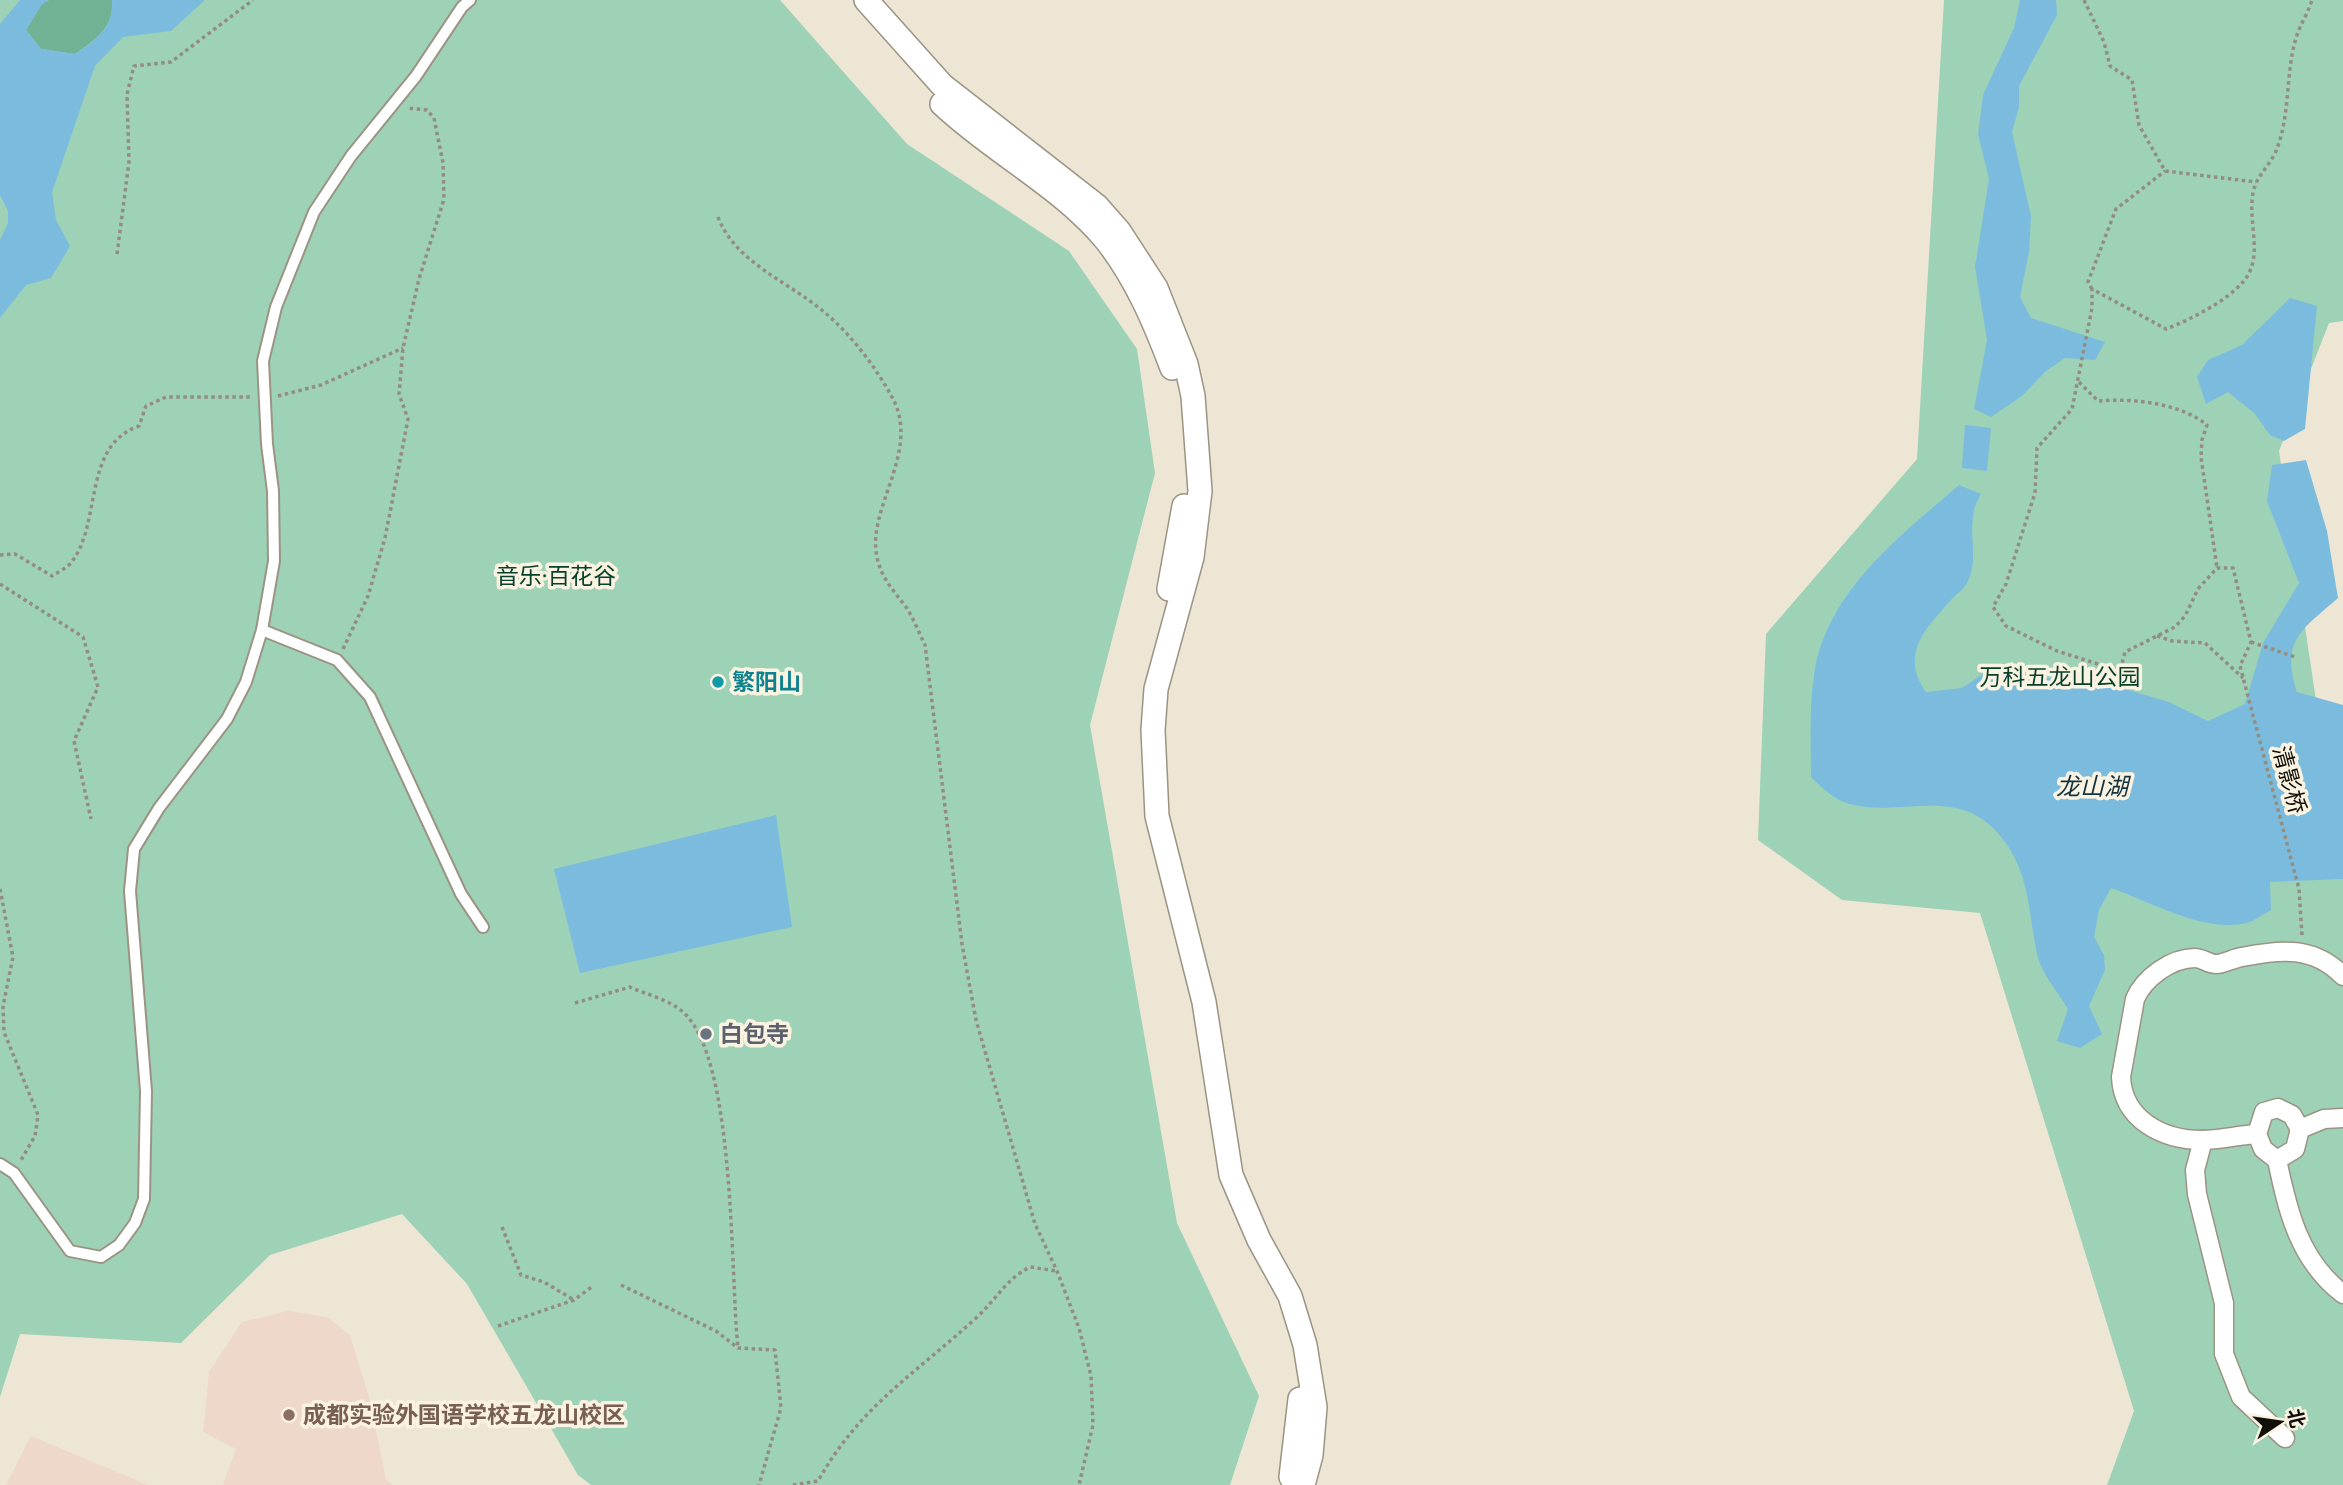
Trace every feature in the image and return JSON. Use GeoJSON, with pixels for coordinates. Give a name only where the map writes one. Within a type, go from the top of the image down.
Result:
{"type":"FeatureCollection","features":[{"type":"Feature","properties":{"kind":"street"},"geometry":{"type":"LineString","coordinates":[[849,0],[902,64],[945,107],[975,134],[1053,191],[1105,240],[1131,276],[1172,367],[1184,439],[1185,488],[1171,583],[1146,668],[1137,753],[1144,817],[1192,1012],[1216,1169],[1225,1199],[1274,1294],[1295,1362],[1300,1395],[1299,1426],[1289,1485]]}},
{"type":"Feature","properties":{"kind":"street"},"geometry":{"type":"LineString","coordinates":[[866,0],[942,85],[1097,206],[1119,231],[1156,288],[1186,364],[1193,396],[1200,491],[1192,557],[1156,689],[1153,730],[1157,816],[1205,1002],[1231,1175],[1259,1240],[1290,1296],[1306,1345],[1315,1407],[1311,1455],[1303,1485]]}},
{"type":"Feature","properties":{"kind":"street"},"geometry":{"type":"LineString","coordinates":[[2257,1134],[2203,1140],[2168,1136],[2132,1113],[2126,1102],[2121,1077],[2139,989],[2159,971],[2195,958],[2216,964],[2273,950],[2298,950],[2317,956],[2343,976]]}},
{"type":"Feature","properties":{"kind":"street"},"geometry":{"type":"LineString","coordinates":[[2277,1160],[2295,1149],[2300,1129],[2292,1115],[2278,1108],[2264,1112],[2257,1134],[2263,1149],[2277,1160],[2294,1229],[2309,1259],[2343,1294]]}},
{"type":"Feature","properties":{"kind":"street"},"geometry":{"type":"LineString","coordinates":[[2300,1129],[2324,1119],[2343,1118]]}},
{"type":"Feature","properties":{"kind":"street"},"geometry":{"type":"LineString","coordinates":[[2203,1140],[2195,1170],[2197,1194],[2224,1303],[2224,1354],[2241,1397],[2285,1438]]}},
{"type":"Feature","properties":{"kind":"lane"},"geometry":{"type":"LineString","coordinates":[[0,1164],[14,1172],[71,1251],[101,1257],[119,1245],[135,1223],[144,1199],[146,1091],[130,891],[134,849],[159,808],[227,719],[246,682],[262,630],[274,561],[263,361],[276,307],[314,212],[351,156],[416,76],[461,7],[470,0]]}},
{"type":"Feature","properties":{"kind":"lane"},"geometry":{"type":"LineString","coordinates":[[262,630],[337,660],[370,696],[456,882],[483,927]]}},
{"type":"Feature","properties":{"kind":"path"},"geometry":{"type":"LineString","coordinates":[[117,254],[129,162],[127,94],[134,66],[171,62],[253,0]]}},
{"type":"Feature","properties":{"kind":"path"},"geometry":{"type":"LineString","coordinates":[[2084,0],[2105,42],[2110,66],[2132,80],[2139,125],[2144,139],[2165,170]]}},
{"type":"Feature","properties":{"kind":"path"},"geometry":{"type":"LineString","coordinates":[[2257,182],[2165,170],[2116,209],[2088,282],[2092,289],[2166,329],[2193,319],[2212,304],[2237,291],[2249,273],[2254,254],[2251,214],[2257,182],[2276,152],[2297,34],[2312,0]]}},
{"type":"Feature","properties":{"kind":"path"},"geometry":{"type":"LineString","coordinates":[[337,660],[368,596],[385,538],[408,419],[399,394],[403,348],[419,279],[444,199],[443,163],[434,118],[427,110],[391,106]]}},
{"type":"Feature","properties":{"kind":"path"},"geometry":{"type":"LineString","coordinates":[[718,217],[724,233],[738,250],[823,310],[846,334],[894,400],[899,457],[877,523],[876,556],[885,580],[908,610],[925,645],[962,944],[976,1020],[1035,1224],[1079,1328],[1091,1376],[1093,1424],[1079,1485]]}},
{"type":"Feature","properties":{"kind":"path"},"geometry":{"type":"LineString","coordinates":[[2092,289],[2079,382],[2072,409],[2037,448],[2035,493],[2006,583],[1993,607],[2006,626],[2057,651],[2120,671],[2125,652],[2175,627],[2185,616],[2198,589],[2217,568],[2232,568],[2251,642],[2240,666],[2245,680]]}},
{"type":"Feature","properties":{"kind":"path"},"geometry":{"type":"LineString","coordinates":[[0,555],[15,554],[52,576],[69,566],[81,546],[94,484],[116,438],[139,426],[146,406],[166,397],[292,395],[403,348]]}},
{"type":"Feature","properties":{"kind":"path"},"geometry":{"type":"LineString","coordinates":[[2079,382],[2098,401],[2128,401],[2165,407],[2192,413],[2207,425],[2202,440],[2202,457],[2217,568]]}},
{"type":"Feature","properties":{"kind":"path"},"geometry":{"type":"LineString","coordinates":[[0,584],[83,638],[98,687],[74,741],[91,818]]}},
{"type":"Feature","properties":{"kind":"path"},"geometry":{"type":"LineString","coordinates":[[2156,635],[2172,641],[2205,643],[2245,680]]}},
{"type":"Feature","properties":{"kind":"path"},"geometry":{"type":"LineString","coordinates":[[2251,642],[2295,657]]}},
{"type":"Feature","properties":{"kind":"path","name":"清影桥"},"geometry":{"type":"LineString","coordinates":[[2245,680],[2299,889],[2303,929],[2298,950]]}},
{"type":"Feature","properties":{"kind":"path"},"geometry":{"type":"LineString","coordinates":[[0,888],[13,957],[3,1006],[4,1032],[38,1115],[35,1136],[14,1172]]}},
{"type":"Feature","properties":{"kind":"path"},"geometry":{"type":"LineString","coordinates":[[575,1003],[630,987],[682,1011],[706,1044],[724,1131],[738,1348]]}},
{"type":"Feature","properties":{"kind":"path"},"geometry":{"type":"LineString","coordinates":[[502,1227],[521,1275],[544,1282],[574,1300]]}},
{"type":"Feature","properties":{"kind":"path"},"geometry":{"type":"LineString","coordinates":[[793,1485],[818,1481],[847,1434],[872,1406],[979,1315],[1005,1284],[1030,1267],[1057,1271]]}},
{"type":"Feature","properties":{"kind":"path"},"geometry":{"type":"LineString","coordinates":[[621,1284],[716,1331],[738,1348],[775,1350],[781,1408],[759,1485]]}},
{"type":"Feature","properties":{"kind":"path"},"geometry":{"type":"LineString","coordinates":[[498,1326],[574,1300],[593,1286]]}},
{"type":"Feature","properties":{"kind":"shaded area","name":"成都实验外国语学校五龙山校区"},"geometry":{"type":"Polygon","coordinates":[[[288,1311],[327,1317],[350,1335],[369,1397],[386,1479],[392,1485],[223,1485],[236,1449],[203,1432],[209,1372],[242,1322],[288,1311]]]}},
{"type":"Feature","properties":{"kind":"shaded area"},"geometry":{"type":"Polygon","coordinates":[[[31,1436],[148,1485],[6,1485],[31,1436]]]}},
{"type":"Feature","properties":{"kind":"green space","name":"音乐·百花谷"},"geometry":{"type":"Polygon","coordinates":[[[0,0],[780,0],[907,144],[1069,251],[1137,349],[1155,473],[1090,725],[1177,1223],[1259,1396],[1230,1485],[591,1485],[578,1475],[467,1284],[402,1214],[270,1255],[181,1343],[20,1334],[0,1397],[0,0]]]}},
{"type":"Feature","properties":{"kind":"green space"},"geometry":{"type":"Polygon","coordinates":[[[49,0],[112,0],[112,10],[102,32],[75,54],[41,49],[26,30],[42,4],[49,0]]]}},
{"type":"Feature","properties":{"kind":"green space","name":"万科五龙山公园"},"geometry":{"type":"Polygon","coordinates":[[[1944,0],[2343,0],[2343,321],[2329,323],[2279,451],[2329,788],[2343,820],[2343,1485],[2107,1485],[2134,1411],[1980,913],[1842,900],[1758,840],[1766,634],[1917,459],[1944,0]]]}},
{"type":"Feature","properties":{"kind":"water"},"geometry":{"type":"Polygon","coordinates":[[[20,0],[49,0],[42,4],[26,30],[41,49],[75,54],[107,26],[112,0],[205,0],[171,31],[123,37],[95,66],[52,192],[56,220],[70,246],[51,278],[26,285],[0,318],[0,240],[8,223],[8,211],[0,195],[0,24],[20,0]]]}},
{"type":"Feature","properties":{"kind":"water"},"geometry":{"type":"Polygon","coordinates":[[[2020,0],[2056,0],[2057,15],[2019,86],[2019,107],[2012,132],[2031,216],[2029,252],[2020,297],[2031,318],[2105,342],[2095,360],[2065,358],[2046,371],[2022,396],[1991,417],[1974,409],[1987,340],[1975,267],[1989,179],[1978,134],[1983,95],[2014,28],[2020,0]]]}},
{"type":"Feature","properties":{"kind":"water"},"geometry":{"type":"Polygon","coordinates":[[[2290,298],[2317,306],[2305,429],[2284,441],[2270,435],[2255,414],[2228,392],[2206,404],[2197,377],[2208,360],[2242,345],[2290,298]]]}},
{"type":"Feature","properties":{"kind":"water"},"geometry":{"type":"Polygon","coordinates":[[[1965,425],[1991,428],[1987,471],[1962,468],[1965,425]]]}},
{"type":"Feature","properties":{"kind":"water","name":"龙山湖"},"geometry":{"type":"Polygon","coordinates":[[[2306,460],[2327,531],[2338,598],[2305,628],[2298,638],[2291,660],[2292,674],[2297,692],[2343,705],[2343,879],[2270,882],[2271,910],[2250,922],[2230,925],[2195,920],[2111,888],[2099,910],[2094,937],[2104,955],[2105,970],[2089,1006],[2102,1034],[2080,1048],[2057,1041],[2068,1009],[2040,964],[2023,880],[2011,851],[2001,837],[1985,821],[1967,811],[1949,807],[1890,808],[1850,804],[1834,797],[1811,777],[1811,700],[1821,645],[1833,618],[1868,568],[1959,485],[1981,494],[1973,517],[1973,562],[1966,585],[1933,620],[1919,642],[1915,666],[1926,692],[1962,688],[1983,674],[2010,684],[2025,685],[2047,678],[2118,687],[2169,702],[2208,721],[2245,704],[2263,643],[2299,583],[2267,501],[2272,465],[2306,460]]]}},
{"type":"Feature","properties":{"kind":"water"},"geometry":{"type":"Polygon","coordinates":[[[776,815],[792,927],[580,973],[554,869],[776,815]]]}},
{"type":"Feature","properties":{"kind":"place","name":"繁阳山"},"geometry":{"type":"Point","coordinates":[718,682]}},
{"type":"Feature","properties":{"kind":"place","name":"白包寺"},"geometry":{"type":"Point","coordinates":[706,1034]}},
{"type":"Feature","properties":{"kind":"place","name":"成都实验外国语学校五龙山校区"},"geometry":{"type":"Point","coordinates":[289,1415]}}]}
